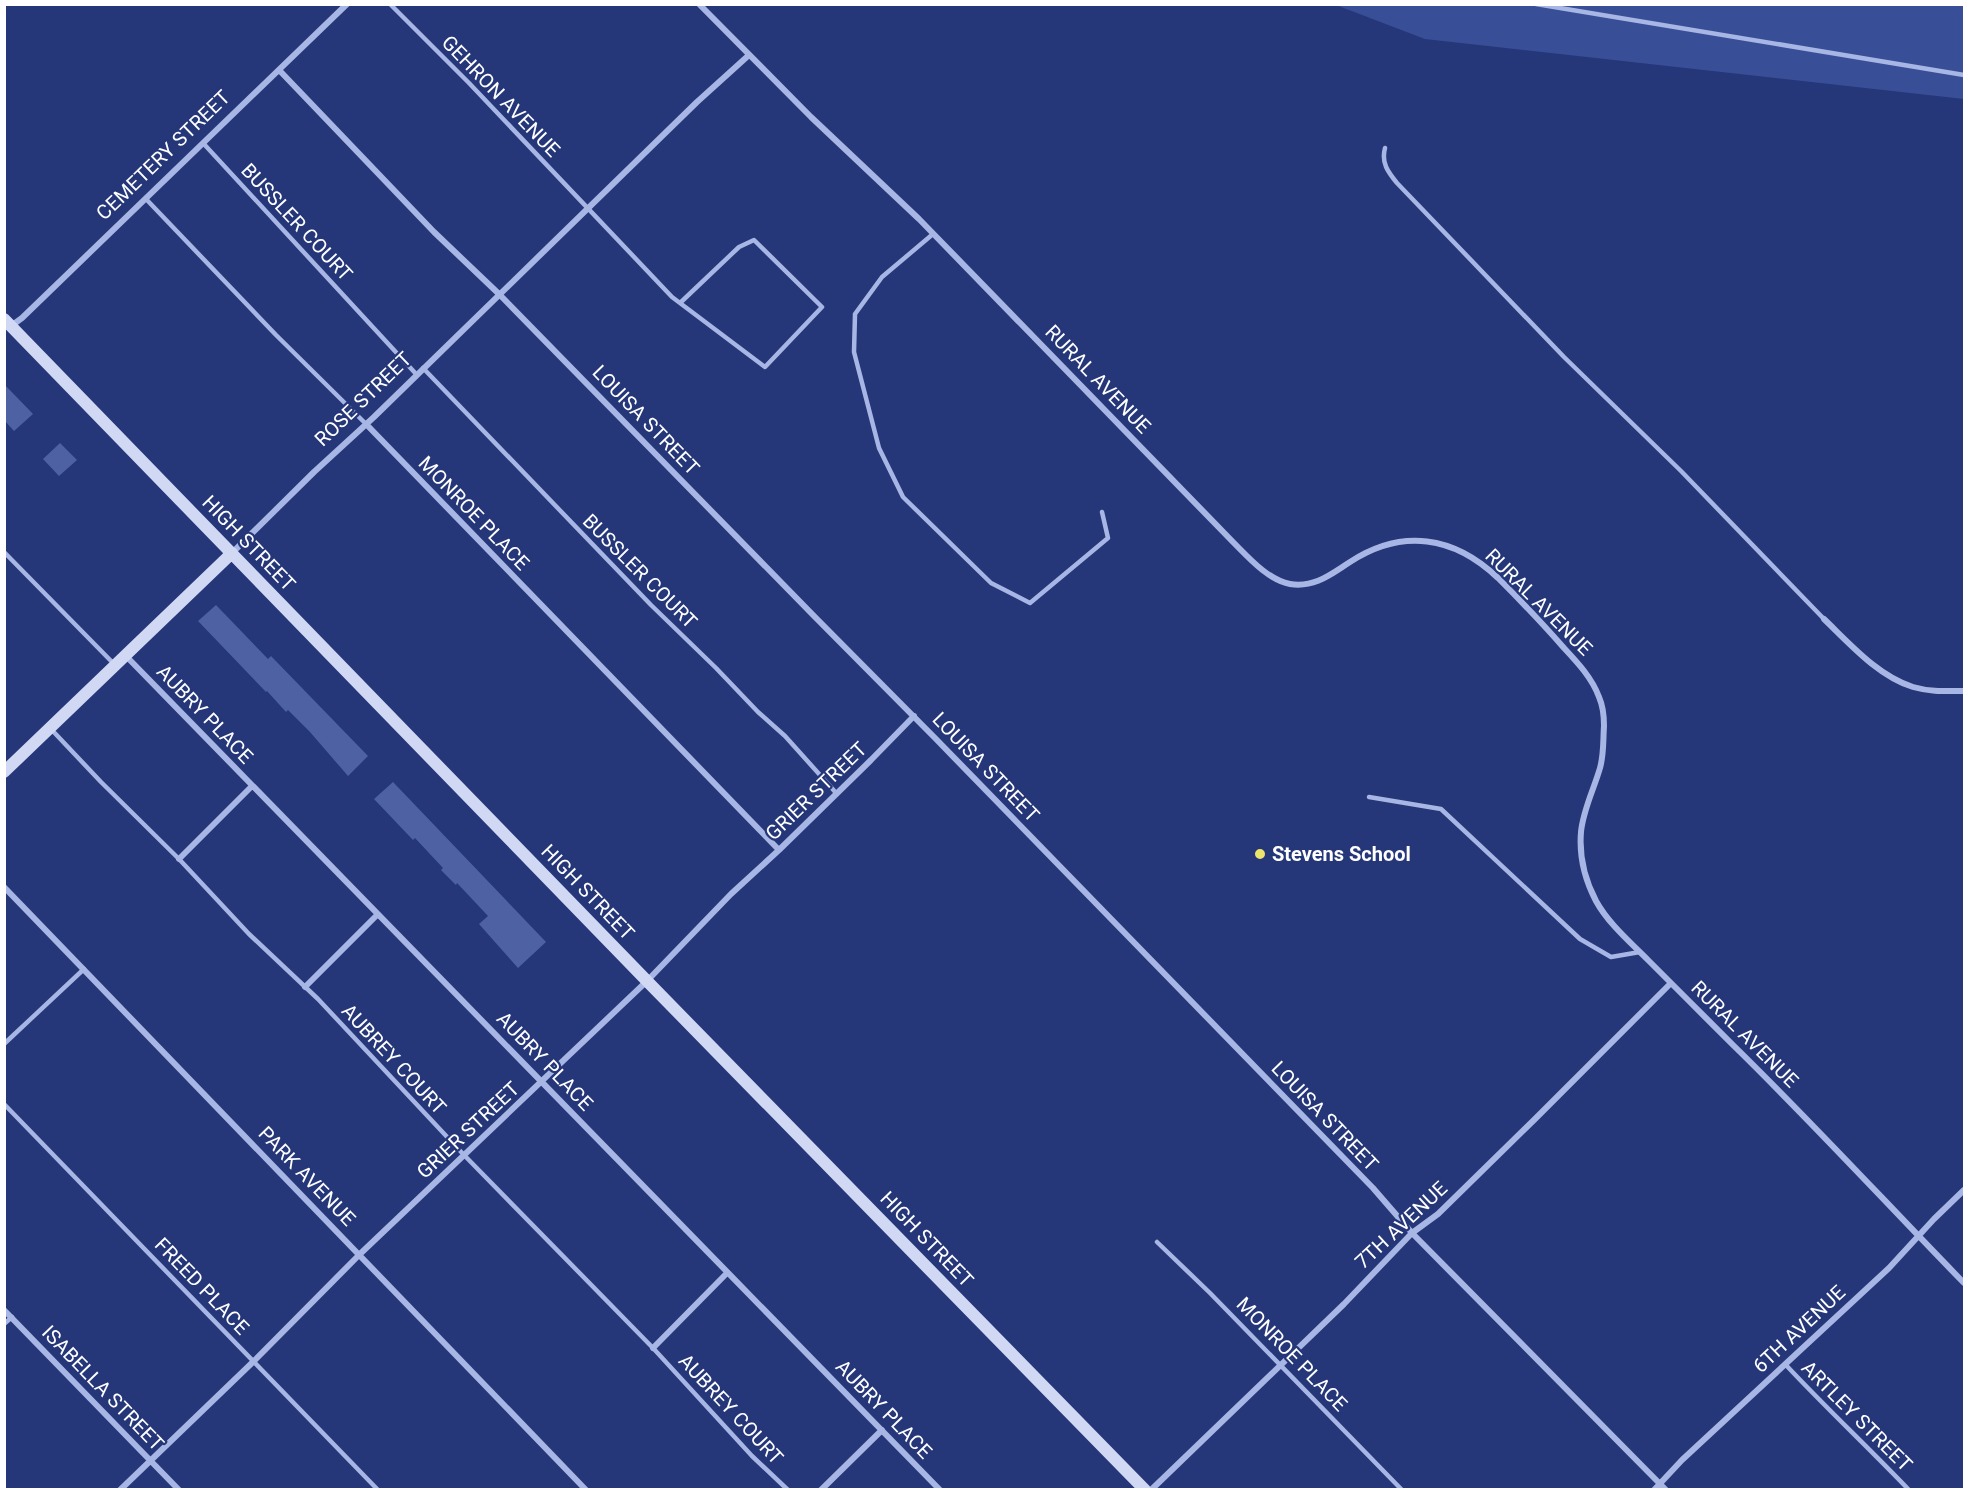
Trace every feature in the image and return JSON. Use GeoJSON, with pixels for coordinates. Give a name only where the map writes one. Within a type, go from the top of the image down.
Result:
{"type":"FeatureCollection","features":[{"type":"Feature","properties":{"kind":"main road","name":"HIGH STREET"},"geometry":{"type":"LineString","coordinates":[[7,326],[1145,1490]]}},
{"type":"Feature","properties":{"kind":"main road","name":"ROSE STREET"},"geometry":{"type":"LineString","coordinates":[[4,772],[231,553]]}},
{"type":"Feature","properties":{"kind":"street","name":"CEMETERY STREET"},"geometry":{"type":"LineString","coordinates":[[7,326],[22,318],[347,4]]}},
{"type":"Feature","properties":{"kind":"street","name":"RURAL AVENUE"},"geometry":{"type":"LineString","coordinates":[[699,4],[933,234],[1253,562],[1278,580],[1288,584],[1304,585],[1318,582],[1362,554],[1380,546],[1400,541],[1422,540],[1441,543],[1464,552],[1495,575],[1582,668],[1601,699],[1604,715],[1601,765],[1584,814],[1581,831],[1585,877],[1598,904],[1640,952],[1785,1096],[1965,1283]]}},
{"type":"Feature","properties":{"kind":"street","name":"ROSE STREET"},"geometry":{"type":"LineString","coordinates":[[231,553],[588,210],[697,102],[749,55]]}},
{"type":"Feature","properties":{"kind":"street","name":"LOUISA STREET"},"geometry":{"type":"LineString","coordinates":[[280,71],[434,232],[499,294],[914,716],[1373,1188],[1412,1233],[1666,1490]]}},
{"type":"Feature","properties":{"kind":"street","name":"MONROE PLACE"},"geometry":{"type":"LineString","coordinates":[[366,424],[779,850]]}},
{"type":"Feature","properties":{"kind":"street"},"geometry":{"type":"LineString","coordinates":[[1824,619],[1859,653],[1883,672],[1905,684],[1915,688],[1938,691],[1965,691]]}},
{"type":"Feature","properties":{"kind":"street","name":"AUBRY PLACE"},"geometry":{"type":"LineString","coordinates":[[125,655],[940,1490]]}},
{"type":"Feature","properties":{"kind":"street","name":"GRIER STREET"},"geometry":{"type":"LineString","coordinates":[[120,1490],[254,1361],[360,1254],[647,981],[731,894],[837,794],[914,716]]}},
{"type":"Feature","properties":{"kind":"street"},"geometry":{"type":"LineString","coordinates":[[179,859],[252,786]]}},
{"type":"Feature","properties":{"kind":"street","name":"PARK AVENUE"},"geometry":{"type":"LineString","coordinates":[[6,891],[360,1254],[586,1490]]}},
{"type":"Feature","properties":{"kind":"street"},"geometry":{"type":"LineString","coordinates":[[305,987],[377,915]]}},
{"type":"Feature","properties":{"kind":"street","name":"7TH AVENUE"},"geometry":{"type":"LineString","coordinates":[[1151,1490],[1344,1304],[1412,1233],[1446,1206],[1671,983]]}},
{"type":"Feature","properties":{"kind":"street","name":"6TH AVENUE"},"geometry":{"type":"LineString","coordinates":[[1654,1490],[1682,1460],[1889,1268],[1965,1190]]}},
{"type":"Feature","properties":{"kind":"street"},"geometry":{"type":"LineString","coordinates":[[653,1348],[727,1273]]}},
{"type":"Feature","properties":{"kind":"street","name":"ISABELLA STREET"},"geometry":{"type":"LineString","coordinates":[[4,1310],[179,1490]]}},
{"type":"Feature","properties":{"kind":"street"},"geometry":{"type":"LineString","coordinates":[[821,1490],[882,1430]]}},
{"type":"Feature","properties":{"kind":"lane","name":"GEHRON AVENUE"},"geometry":{"type":"LineString","coordinates":[[390,4],[469,83],[672,297],[765,367],[822,307],[754,240],[739,247],[680,303]]}},
{"type":"Feature","properties":{"kind":"lane"},"geometry":{"type":"LineString","coordinates":[[1536,4],[1965,75]]}},
{"type":"Feature","properties":{"kind":"lane","name":"BUSSLER COURT"},"geometry":{"type":"LineString","coordinates":[[203,143],[417,375]]}},
{"type":"Feature","properties":{"kind":"lane"},"geometry":{"type":"LineString","coordinates":[[1385,148],[1382,158],[1386,170],[1398,183],[1564,357],[1681,471],[1824,619]]}},
{"type":"Feature","properties":{"kind":"lane","name":"MONROE PLACE"},"geometry":{"type":"LineString","coordinates":[[146,199],[276,335],[366,424]]}},
{"type":"Feature","properties":{"kind":"lane"},"geometry":{"type":"LineString","coordinates":[[933,234],[882,277],[855,314],[854,352],[876,438],[903,497],[991,583],[1030,603],[1108,538],[1102,512]]}},
{"type":"Feature","properties":{"kind":"lane","name":"BUSSLER COURT"},"geometry":{"type":"LineString","coordinates":[[423,368],[651,606],[785,736],[837,794]]}},
{"type":"Feature","properties":{"kind":"lane"},"geometry":{"type":"LineString","coordinates":[[4,552],[115,665]]}},
{"type":"Feature","properties":{"kind":"lane","name":"AUBREY COURT"},"geometry":{"type":"LineString","coordinates":[[50,728],[249,934],[305,987],[464,1155],[653,1348],[752,1456],[788,1490]]}},
{"type":"Feature","properties":{"kind":"lane"},"geometry":{"type":"LineString","coordinates":[[1369,797],[1441,809],[1580,939],[1611,957],[1640,952]]}},
{"type":"Feature","properties":{"kind":"lane"},"geometry":{"type":"LineString","coordinates":[[4,1044],[84,969]]}},
{"type":"Feature","properties":{"kind":"lane","name":"FREED PLACE"},"geometry":{"type":"LineString","coordinates":[[4,1104],[378,1490]]}},
{"type":"Feature","properties":{"kind":"lane","name":"MONROE PLACE"},"geometry":{"type":"LineString","coordinates":[[1157,1242],[1402,1490]]}},
{"type":"Feature","properties":{"kind":"lane"},"geometry":{"type":"LineString","coordinates":[[4,1324],[12,1317]]}},
{"type":"Feature","properties":{"kind":"lane","name":"ARTLEY STREET"},"geometry":{"type":"LineString","coordinates":[[1785,1364],[1831,1414],[1909,1490]]}},
{"type":"Feature","properties":{"kind":"shaded area"},"geometry":{"type":"Polygon","coordinates":[[[1336,5],[1964,5],[1964,99],[1425,39],[1336,5]]]}},
{"type":"Feature","properties":{"kind":"building"},"geometry":{"type":"Polygon","coordinates":[[[4,384],[33,414],[14,431],[4,420],[4,384]]]}},
{"type":"Feature","properties":{"kind":"building"},"geometry":{"type":"Polygon","coordinates":[[[60,443],[77,460],[59,476],[43,459],[60,443]]]}},
{"type":"Feature","properties":{"kind":"building"},"geometry":{"type":"Polygon","coordinates":[[[216,605],[268,659],[271,656],[368,756],[348,776],[310,732],[288,710],[286,712],[198,621],[216,605]]]}},
{"type":"Feature","properties":{"kind":"building"},"geometry":{"type":"Polygon","coordinates":[[[393,782],[546,942],[518,968],[479,924],[488,916],[457,883],[456,885],[441,870],[443,868],[415,838],[413,840],[374,799],[393,782]]]}},
{"type":"Feature","properties":{"kind":"place","name":"Stevens School"},"geometry":{"type":"Point","coordinates":[1260,854]}}]}
